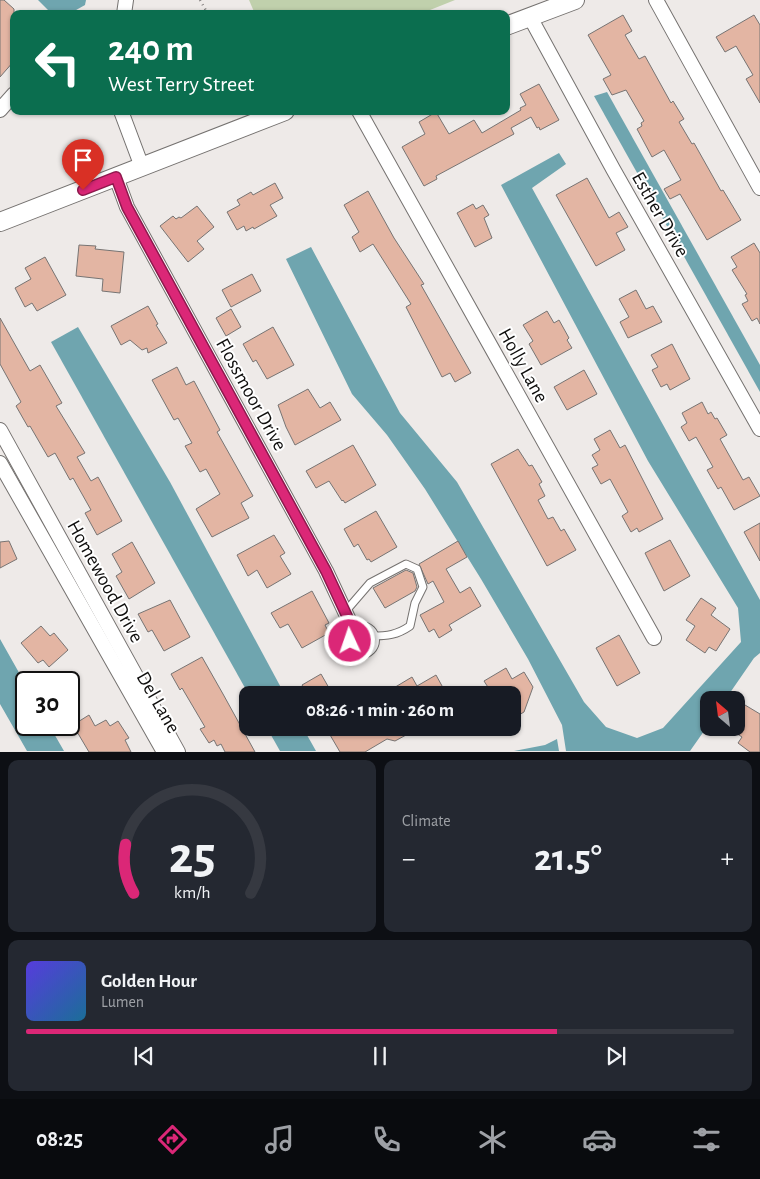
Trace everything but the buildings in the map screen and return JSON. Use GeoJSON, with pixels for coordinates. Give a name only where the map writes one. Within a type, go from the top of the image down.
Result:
{"type":"FeatureCollection","features":[{"type":"Feature","properties":{"kind":"street"},"geometry":{"type":"LineString","coordinates":[[510,24],[575,0]]}},
{"type":"Feature","properties":{"kind":"street"},"geometry":{"type":"LineString","coordinates":[[656,0],[760,188]]}},
{"type":"Feature","properties":{"kind":"street","name":"Esther Drive"},"geometry":{"type":"LineString","coordinates":[[530,17],[613,169],[760,429]]}},
{"type":"Feature","properties":{"kind":"street"},"geometry":{"type":"LineString","coordinates":[[0,110],[10,99]]}},
{"type":"Feature","properties":{"kind":"street"},"geometry":{"type":"LineString","coordinates":[[122,115],[142,167]]}},
{"type":"Feature","properties":{"kind":"street"},"geometry":{"type":"LineString","coordinates":[[0,222],[276,115]]}},
{"type":"Feature","properties":{"kind":"street","name":"Holly Lane"},"geometry":{"type":"LineString","coordinates":[[362,115],[654,638]]}},
{"type":"Feature","properties":{"kind":"street","name":"Flossmoor Drive"},"geometry":{"type":"LineString","coordinates":[[116,177],[127,207],[326,571],[354,631],[350,641],[356,650],[364,650],[370,646],[372,636]]}},
{"type":"Feature","properties":{"kind":"street","name":"Homewood Drive"},"geometry":{"type":"LineString","coordinates":[[0,430],[178,752]]}},
{"type":"Feature","properties":{"kind":"street","name":"Del Lane"},"geometry":{"type":"LineString","coordinates":[[0,463],[164,752]]}},
{"type":"Feature","properties":{"kind":"lane"},"geometry":{"type":"LineString","coordinates":[[346,612],[370,583],[406,564],[417,569],[423,586],[415,603],[410,626],[390,636],[372,636]]}},
{"type":"Feature","properties":{"kind":"green space"},"geometry":{"type":"Polygon","coordinates":[[[249,0],[455,0],[430,10],[253,10],[249,0]]]}},
{"type":"Feature","properties":{"kind":"water"},"geometry":{"type":"Polygon","coordinates":[[[38,0],[86,0],[85,5],[76,10],[48,10],[38,0]]]}},
{"type":"Feature","properties":{"kind":"water"},"geometry":{"type":"Polygon","coordinates":[[[607,92],[760,365],[760,392],[594,96],[607,92]]]}},
{"type":"Feature","properties":{"kind":"water"},"geometry":{"type":"Polygon","coordinates":[[[559,153],[566,164],[532,188],[760,600],[760,653],[754,658],[731,691],[700,691],[701,736],[690,751],[566,751],[562,725],[528,659],[425,489],[387,435],[352,394],[286,259],[311,247],[400,413],[457,482],[584,702],[606,727],[637,738],[663,728],[741,642],[738,608],[648,461],[501,185],[559,153]]]}},
{"type":"Feature","properties":{"kind":"water"},"geometry":{"type":"Polygon","coordinates":[[[78,327],[170,482],[280,686],[244,686],[51,342],[78,327]]]}},
{"type":"Feature","properties":{"kind":"water"},"geometry":{"type":"Polygon","coordinates":[[[0,639],[18,671],[15,671],[15,730],[0,704],[0,639]]]}},
{"type":"Feature","properties":{"kind":"water"},"geometry":{"type":"Polygon","coordinates":[[[18,736],[55,736],[64,751],[27,751],[18,736]]]}},
{"type":"Feature","properties":{"kind":"water"},"geometry":{"type":"Polygon","coordinates":[[[272,736],[308,736],[316,751],[280,751],[272,736]]]}},
{"type":"Feature","properties":{"kind":"water"},"geometry":{"type":"Polygon","coordinates":[[[557,739],[559,751],[514,751],[545,745],[557,739]]]}},
{"type":"Feature","properties":{"kind":"route"},"geometry":{"type":"LineString","coordinates":[[83,190],[116,177],[127,207],[326,571],[354,631],[350,641]]}}]}
